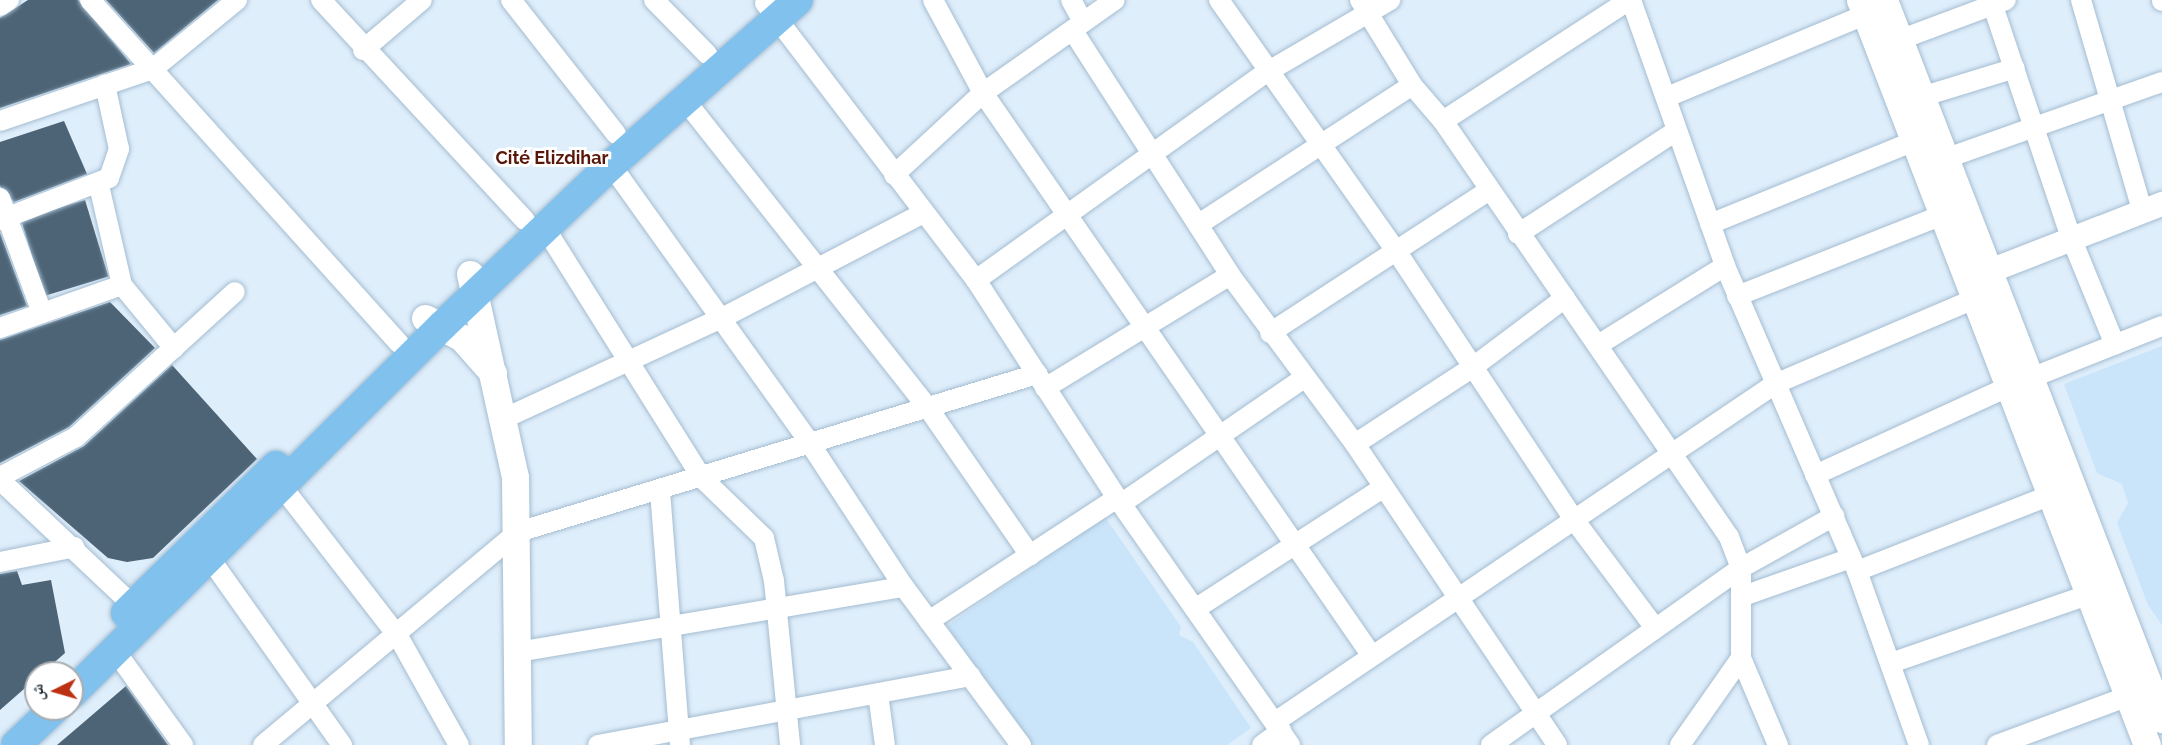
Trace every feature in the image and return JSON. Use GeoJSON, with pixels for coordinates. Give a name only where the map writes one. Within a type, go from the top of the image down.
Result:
{"type":"FeatureCollection","features":[{"type":"Feature","properties":{"kind":"main road"},"geometry":{"type":"LineString","coordinates":[[1870,5],[1899,40],[1991,269],[2017,383],[2051,495],[2148,745]]}},
{"type":"Feature","properties":{"kind":"main road"},"geometry":{"type":"LineString","coordinates":[[1870,5],[1914,141],[1945,214],[1970,290],[2017,383],[2162,719]]}},
{"type":"Feature","properties":{"kind":"main road"},"geometry":{"type":"LineString","coordinates":[[535,224],[611,165],[684,99],[777,6]]}},
{"type":"Feature","properties":{"kind":"main road"},"geometry":{"type":"LineString","coordinates":[[80,661],[211,560],[283,488],[434,322],[535,224],[616,134],[707,54],[777,6]]}},
{"type":"Feature","properties":{"kind":"main road"},"geometry":{"type":"LineString","coordinates":[[474,284],[503,419],[518,532],[518,745]]}},
{"type":"Feature","properties":{"kind":"main road"},"geometry":{"type":"LineString","coordinates":[[84,682],[116,652],[141,613],[399,343],[434,322]]}},
{"type":"Feature","properties":{"kind":"main road"},"geometry":{"type":"LineString","coordinates":[[434,322],[462,338],[493,373]]}},
{"type":"Feature","properties":{"kind":"main road"},"geometry":{"type":"LineString","coordinates":[[0,732],[24,711]]}},
{"type":"Feature","properties":{"kind":"main road"},"geometry":{"type":"LineString","coordinates":[[16,745],[41,721]]}},
{"type":"Feature","properties":{"kind":"street"},"geometry":{"type":"LineString","coordinates":[[0,6],[9,0]]}},
{"type":"Feature","properties":{"kind":"street"},"geometry":{"type":"LineString","coordinates":[[90,0],[399,343]]}},
{"type":"Feature","properties":{"kind":"street"},"geometry":{"type":"LineString","coordinates":[[0,121],[153,69],[237,0]]}},
{"type":"Feature","properties":{"kind":"street"},"geometry":{"type":"LineString","coordinates":[[321,0],[363,50],[535,224],[701,477],[761,530],[770,551],[790,745]]}},
{"type":"Feature","properties":{"kind":"street"},"geometry":{"type":"LineString","coordinates":[[363,50],[422,0]]}},
{"type":"Feature","properties":{"kind":"street"},"geometry":{"type":"LineString","coordinates":[[512,0],[616,134]]}},
{"type":"Feature","properties":{"kind":"street"},"geometry":{"type":"LineString","coordinates":[[654,0],[707,54]]}},
{"type":"Feature","properties":{"kind":"street"},"geometry":{"type":"LineString","coordinates":[[933,0],[983,93],[1144,332],[1372,656]]}},
{"type":"Feature","properties":{"kind":"street"},"geometry":{"type":"LineString","coordinates":[[1071,0],[1078,26],[1151,153],[1200,224],[1230,275],[1270,333],[1355,444],[1557,745]]}},
{"type":"Feature","properties":{"kind":"street"},"geometry":{"type":"LineString","coordinates":[[894,175],[983,93],[1115,0]]}},
{"type":"Feature","properties":{"kind":"street"},"geometry":{"type":"LineString","coordinates":[[1219,0],[1267,72],[1322,145],[1397,252],[1575,521],[1655,628]]}},
{"type":"Feature","properties":{"kind":"street"},"geometry":{"type":"LineString","coordinates":[[976,280],[1267,72],[1365,7],[1390,0]]}},
{"type":"Feature","properties":{"kind":"street"},"geometry":{"type":"LineString","coordinates":[[1443,121],[1630,0],[1667,97],[1676,131],[1725,266],[1854,564],[1919,745]]}},
{"type":"Feature","properties":{"kind":"street"},"geometry":{"type":"LineString","coordinates":[[1262,745],[1282,733],[1372,656],[1775,384],[1970,290],[1991,269],[2072,240],[2152,207],[2108,98],[2081,0]]}},
{"type":"Feature","properties":{"kind":"street"},"geometry":{"type":"LineString","coordinates":[[1899,40],[1996,2],[2015,68],[2072,240],[2115,345]]}},
{"type":"Feature","properties":{"kind":"street"},"geometry":{"type":"LineString","coordinates":[[1667,97],[1870,5]]}},
{"type":"Feature","properties":{"kind":"street"},"geometry":{"type":"LineString","coordinates":[[777,6],[922,214],[976,280],[1119,501],[1282,733]]}},
{"type":"Feature","properties":{"kind":"street"},"geometry":{"type":"LineString","coordinates":[[1365,7],[1412,85],[1443,121],[1488,191],[1674,453],[1729,537],[1741,568],[1743,596],[1741,658],[1778,745]]}},
{"type":"Feature","properties":{"kind":"street"},"geometry":{"type":"LineString","coordinates":[[1921,98],[2015,68]]}},
{"type":"Feature","properties":{"kind":"street"},"geometry":{"type":"LineString","coordinates":[[1947,158],[2035,123],[2162,82]]}},
{"type":"Feature","properties":{"kind":"street"},"geometry":{"type":"LineString","coordinates":[[3,219],[99,185],[113,170],[119,149],[105,85]]}},
{"type":"Feature","properties":{"kind":"street"},"geometry":{"type":"LineString","coordinates":[[1200,224],[1412,85]]}},
{"type":"Feature","properties":{"kind":"street"},"geometry":{"type":"LineString","coordinates":[[684,99],[926,405],[1030,555]]}},
{"type":"Feature","properties":{"kind":"street"},"geometry":{"type":"LineString","coordinates":[[1518,234],[1676,131]]}},
{"type":"Feature","properties":{"kind":"street"},"geometry":{"type":"LineString","coordinates":[[1710,224],[1914,141]]}},
{"type":"Feature","properties":{"kind":"street"},"geometry":{"type":"LineString","coordinates":[[611,165],[809,442],[904,587],[1021,745]]}},
{"type":"Feature","properties":{"kind":"street"},"geometry":{"type":"LineString","coordinates":[[99,185],[122,285],[174,348]]}},
{"type":"Feature","properties":{"kind":"street"},"geometry":{"type":"LineString","coordinates":[[1270,333],[1488,191]]}},
{"type":"Feature","properties":{"kind":"street"},"geometry":{"type":"LineString","coordinates":[[0,198],[3,219],[42,313]]}},
{"type":"Feature","properties":{"kind":"street"},"geometry":{"type":"LineString","coordinates":[[503,419],[722,318],[816,265],[922,214]]}},
{"type":"Feature","properties":{"kind":"street"},"geometry":{"type":"LineString","coordinates":[[1737,296],[1945,214]]}},
{"type":"Feature","properties":{"kind":"street"},"geometry":{"type":"LineString","coordinates":[[1598,345],[1725,266]]}},
{"type":"Feature","properties":{"kind":"street"},"geometry":{"type":"LineString","coordinates":[[263,745],[313,702],[398,636],[518,532],[660,491],[926,405],[1041,381],[1144,332],[1230,275]]}},
{"type":"Feature","properties":{"kind":"street"},"geometry":{"type":"LineString","coordinates":[[0,328],[122,285]]}},
{"type":"Feature","properties":{"kind":"street"},"geometry":{"type":"LineString","coordinates":[[141,613],[0,478],[76,437],[235,292]]}},
{"type":"Feature","properties":{"kind":"street"},"geometry":{"type":"LineString","coordinates":[[1355,444],[1473,367],[1565,298]]}},
{"type":"Feature","properties":{"kind":"street"},"geometry":{"type":"LineString","coordinates":[[1815,475],[2017,383],[2162,326]]}},
{"type":"Feature","properties":{"kind":"street"},"geometry":{"type":"LineString","coordinates":[[929,621],[1030,555],[1119,501],[1304,378]]}},
{"type":"Feature","properties":{"kind":"street"},"geometry":{"type":"LineString","coordinates":[[283,488],[398,636],[459,745]]}},
{"type":"Feature","properties":{"kind":"street"},"geometry":{"type":"LineString","coordinates":[[1195,609],[1383,488]]}},
{"type":"Feature","properties":{"kind":"street"},"geometry":{"type":"LineString","coordinates":[[660,491],[673,624],[680,736]]}},
{"type":"Feature","properties":{"kind":"street"},"geometry":{"type":"LineString","coordinates":[[1743,596],[1854,564],[2051,495]]}},
{"type":"Feature","properties":{"kind":"street"},"geometry":{"type":"LineString","coordinates":[[1491,745],[1741,568],[1834,516]]}},
{"type":"Feature","properties":{"kind":"street"},"geometry":{"type":"LineString","coordinates":[[0,562],[75,548]]}},
{"type":"Feature","properties":{"kind":"street"},"geometry":{"type":"LineString","coordinates":[[211,560],[342,745]]}},
{"type":"Feature","properties":{"kind":"street"},"geometry":{"type":"LineString","coordinates":[[519,652],[673,624],[777,611],[904,587]]}},
{"type":"Feature","properties":{"kind":"street"},"geometry":{"type":"LineString","coordinates":[[1891,663],[2090,594]]}},
{"type":"Feature","properties":{"kind":"street"},"geometry":{"type":"LineString","coordinates":[[116,652],[183,745]]}},
{"type":"Feature","properties":{"kind":"street"},"geometry":{"type":"LineString","coordinates":[[1680,745],[1741,658]]}},
{"type":"Feature","properties":{"kind":"street"},"geometry":{"type":"LineString","coordinates":[[598,745],[680,736],[787,710],[971,676]]}},
{"type":"Feature","properties":{"kind":"street"},"geometry":{"type":"LineString","coordinates":[[878,693],[885,745]]}},
{"type":"Feature","properties":{"kind":"street"},"geometry":{"type":"LineString","coordinates":[[1997,745],[2129,696]]}},
{"type":"Feature","properties":{"kind":"shaded area"},"geometry":{"type":"Polygon","coordinates":[[[2162,346],[2162,625],[2148,605],[2117,523],[2128,503],[2122,484],[2097,473],[2064,384],[2162,346]]]}},
{"type":"Feature","properties":{"kind":"shaded area"},"geometry":{"type":"Polygon","coordinates":[[[1105,517],[1181,627],[1179,635],[1193,642],[1251,728],[1227,745],[1030,745],[947,626],[1105,517]]]}},
{"type":"Feature","properties":{"kind":"building"},"geometry":{"type":"Polygon","coordinates":[[[28,0],[78,0],[131,64],[0,108],[0,18],[28,0]]]}},
{"type":"Feature","properties":{"kind":"building"},"geometry":{"type":"Polygon","coordinates":[[[106,0],[218,0],[154,53],[106,0]]]}},
{"type":"Feature","properties":{"kind":"building"},"geometry":{"type":"Polygon","coordinates":[[[64,121],[87,174],[14,202],[0,186],[0,142],[64,121]]]}},
{"type":"Feature","properties":{"kind":"building"},"geometry":{"type":"Polygon","coordinates":[[[85,200],[108,277],[44,296],[21,220],[85,200]]]}},
{"type":"Feature","properties":{"kind":"building"},"geometry":{"type":"Polygon","coordinates":[[[0,233],[27,306],[0,315],[0,233]]]}},
{"type":"Feature","properties":{"kind":"building"},"geometry":{"type":"Polygon","coordinates":[[[110,302],[155,348],[69,427],[0,463],[0,340],[110,302]]]}},
{"type":"Feature","properties":{"kind":"building"},"geometry":{"type":"Polygon","coordinates":[[[172,365],[257,459],[153,558],[127,562],[108,558],[19,481],[84,446],[172,365]]]}},
{"type":"Feature","properties":{"kind":"building"},"geometry":{"type":"Polygon","coordinates":[[[17,571],[22,585],[51,580],[65,653],[56,661],[24,661],[24,689],[0,710],[0,574],[17,571]]]}},
{"type":"Feature","properties":{"kind":"building"},"geometry":{"type":"Polygon","coordinates":[[[126,686],[168,745],[57,745],[77,728],[126,686]]]}},
{"type":"Feature","properties":{"kind":"district","name":"Cité Elizdihar"},"geometry":{"type":"Point","coordinates":[552,158]}}]}
